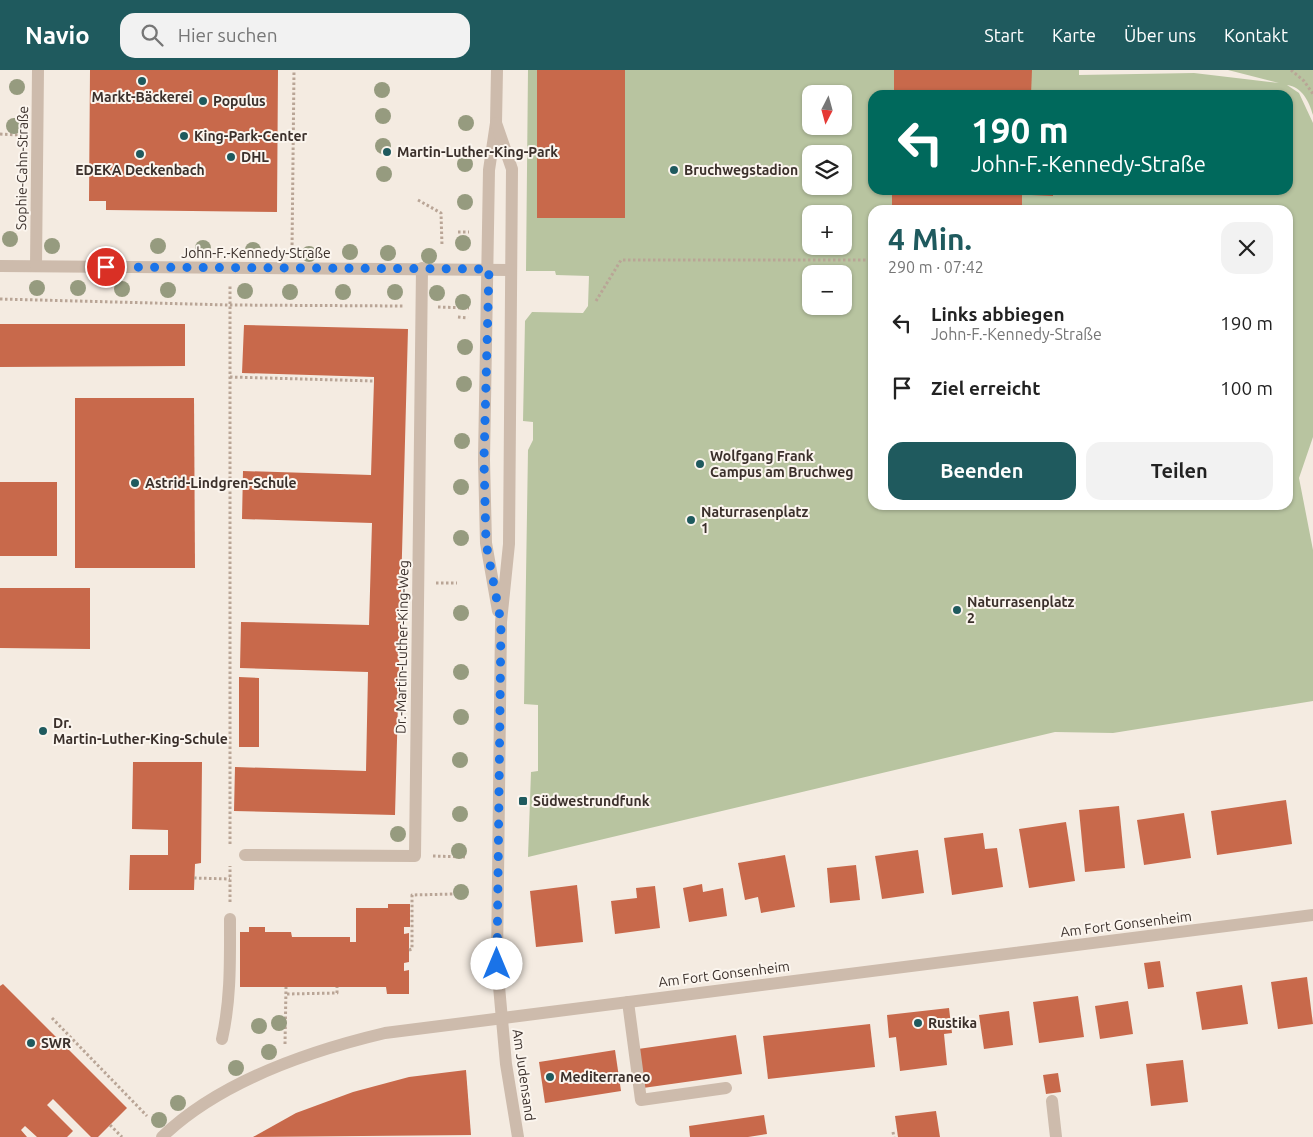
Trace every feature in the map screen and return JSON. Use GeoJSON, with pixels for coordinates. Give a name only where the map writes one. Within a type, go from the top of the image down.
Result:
{"type":"FeatureCollection","features":[{"type":"Feature","properties":{"kind":"street","name":"Sophie-Cahn-Straße"},"geometry":{"type":"LineString","coordinates":[[36,266],[38,70]]}},
{"type":"Feature","properties":{"kind":"street"},"geometry":{"type":"LineString","coordinates":[[497,70],[496,123],[489,170],[489,269],[484,460],[486,543],[501,622]]}},
{"type":"Feature","properties":{"kind":"street"},"geometry":{"type":"LineString","coordinates":[[496,123],[512,170],[509,544],[501,622],[497,964],[501,1017]]}},
{"type":"Feature","properties":{"kind":"street","name":"John-F.-Kennedy-Straße"},"geometry":{"type":"LineString","coordinates":[[0,266],[511,270]]}},
{"type":"Feature","properties":{"kind":"street","name":"Dr.-Martin-Luther-King-Weg"},"geometry":{"type":"LineString","coordinates":[[415,856],[422,268]]}},
{"type":"Feature","properties":{"kind":"street"},"geometry":{"type":"LineString","coordinates":[[245,855],[415,856]]}},
{"type":"Feature","properties":{"kind":"street","name":"Am Fort Gonsenheim"},"geometry":{"type":"LineString","coordinates":[[162,1137],[210,1101],[284,1065],[341,1044],[385,1033],[1313,915]]}},
{"type":"Feature","properties":{"kind":"street"},"geometry":{"type":"LineString","coordinates":[[222,1039],[228,1016],[230,920]]}},
{"type":"Feature","properties":{"kind":"street"},"geometry":{"type":"LineString","coordinates":[[628,1002],[641,1100],[726,1088]]}},
{"type":"Feature","properties":{"kind":"street","name":"Am Judensand"},"geometry":{"type":"LineString","coordinates":[[501,1017],[518,1137]]}},
{"type":"Feature","properties":{"kind":"street"},"geometry":{"type":"LineString","coordinates":[[1052,1101],[1056,1137]]}},
{"type":"Feature","properties":{"kind":"path"},"geometry":{"type":"LineString","coordinates":[[292,229],[294,70]]}},
{"type":"Feature","properties":{"kind":"path"},"geometry":{"type":"LineString","coordinates":[[1291,70],[1304,80],[1313,94]]}},
{"type":"Feature","properties":{"kind":"path"},"geometry":{"type":"LineString","coordinates":[[418,200],[441,213],[442,246]]}},
{"type":"Feature","properties":{"kind":"path"},"geometry":{"type":"LineString","coordinates":[[596,301],[621,260],[868,260]]}},
{"type":"Feature","properties":{"kind":"path"},"geometry":{"type":"LineString","coordinates":[[230,846],[229,305],[232,268]]}},
{"type":"Feature","properties":{"kind":"path"},"geometry":{"type":"LineString","coordinates":[[0,299],[229,305],[470,308]]}},
{"type":"Feature","properties":{"kind":"path"},"geometry":{"type":"LineString","coordinates":[[230,377],[374,381]]}},
{"type":"Feature","properties":{"kind":"path"},"geometry":{"type":"LineString","coordinates":[[415,856],[465,857]]}},
{"type":"Feature","properties":{"kind":"path"},"geometry":{"type":"LineString","coordinates":[[230,863],[230,920]]}},
{"type":"Feature","properties":{"kind":"path"},"geometry":{"type":"LineString","coordinates":[[194,878],[230,879]]}},
{"type":"Feature","properties":{"kind":"path"},"geometry":{"type":"LineString","coordinates":[[409,950],[412,949],[412,895],[454,894]]}},
{"type":"Feature","properties":{"kind":"path"},"geometry":{"type":"LineString","coordinates":[[284,1065],[286,987]]}},
{"type":"Feature","properties":{"kind":"path"},"geometry":{"type":"LineString","coordinates":[[287,994],[338,993],[337,987]]}},
{"type":"Feature","properties":{"kind":"path"},"geometry":{"type":"LineString","coordinates":[[52,1018],[147,1116]]}},
{"type":"Feature","properties":{"kind":"path"},"geometry":{"type":"LineString","coordinates":[[110,1125],[122,1137]]}},
{"type":"Feature","properties":{"kind":"green space","name":"Wolfgang Frank Campus am Bruchweg"},"geometry":{"type":"Polygon","coordinates":[[[528,70],[1079,70],[1079,75],[1194,73],[1279,83],[1228,70],[1313,70],[1313,115],[1301,92],[1287,85],[1299,93],[1313,123],[1313,437],[1299,478],[1313,550],[1313,701],[1113,733],[1055,732],[528,857],[531,772],[538,771],[538,705],[524,704],[528,450],[533,440],[533,422],[523,421],[525,321],[532,312],[583,313],[588,306],[589,276],[556,275],[555,271],[526,271],[528,70]]]}},
{"type":"Feature","properties":{"kind":"building","name":"King-Park-Center"},"geometry":{"type":"Polygon","coordinates":[[[90,70],[278,70],[277,212],[106,210],[106,201],[89,201],[90,70]]]}},
{"type":"Feature","properties":{"kind":"building"},"geometry":{"type":"Polygon","coordinates":[[[537,70],[625,70],[625,218],[537,218],[537,70]]]}},
{"type":"Feature","properties":{"kind":"building"},"geometry":{"type":"Polygon","coordinates":[[[894,70],[1032,70],[1031,90],[894,90],[894,70]]]}},
{"type":"Feature","properties":{"kind":"building"},"geometry":{"type":"Polygon","coordinates":[[[892,195],[1022,195],[1022,205],[892,205],[892,195]]]}},
{"type":"Feature","properties":{"kind":"building"},"geometry":{"type":"Polygon","coordinates":[[[0,324],[185,324],[185,366],[0,367],[0,324]]]}},
{"type":"Feature","properties":{"kind":"building"},"geometry":{"type":"Polygon","coordinates":[[[244,325],[408,329],[395,815],[234,811],[235,767],[366,771],[368,672],[240,668],[241,622],[369,625],[372,523],[242,519],[243,471],[371,475],[374,381],[374,377],[242,373],[244,325]]]}},
{"type":"Feature","properties":{"kind":"building","name":"Astrid-Lindgren-Schule"},"geometry":{"type":"Polygon","coordinates":[[[75,398],[194,398],[195,568],[75,568],[75,398]]]}},
{"type":"Feature","properties":{"kind":"building"},"geometry":{"type":"Polygon","coordinates":[[[0,482],[57,482],[57,556],[0,556],[0,482]]]}},
{"type":"Feature","properties":{"kind":"building"},"geometry":{"type":"Polygon","coordinates":[[[0,588],[90,588],[90,649],[0,648],[0,588]]]}},
{"type":"Feature","properties":{"kind":"building"},"geometry":{"type":"Polygon","coordinates":[[[239,677],[259,678],[259,747],[239,747],[239,677]]]}},
{"type":"Feature","properties":{"kind":"building"},"geometry":{"type":"Polygon","coordinates":[[[133,762],[202,762],[201,863],[195,864],[194,890],[129,890],[130,855],[168,855],[168,830],[132,829],[133,762]]]}},
{"type":"Feature","properties":{"kind":"building"},"geometry":{"type":"Polygon","coordinates":[[[1286,800],[1292,844],[1217,855],[1211,811],[1286,800]]]}},
{"type":"Feature","properties":{"kind":"building"},"geometry":{"type":"Polygon","coordinates":[[[1119,806],[1125,868],[1085,872],[1079,810],[1119,806]]]}},
{"type":"Feature","properties":{"kind":"building"},"geometry":{"type":"Polygon","coordinates":[[[1184,813],[1191,858],[1144,865],[1137,820],[1184,813]]]}},
{"type":"Feature","properties":{"kind":"building"},"geometry":{"type":"Polygon","coordinates":[[[1066,822],[1075,881],[1029,888],[1019,829],[1066,822]]]}},
{"type":"Feature","properties":{"kind":"building"},"geometry":{"type":"Polygon","coordinates":[[[983,833],[985,849],[997,848],[1003,887],[952,895],[944,838],[983,833]]]}},
{"type":"Feature","properties":{"kind":"building"},"geometry":{"type":"Polygon","coordinates":[[[918,850],[924,893],[882,899],[875,856],[918,850]]]}},
{"type":"Feature","properties":{"kind":"building"},"geometry":{"type":"Polygon","coordinates":[[[785,855],[795,907],[761,913],[758,897],[745,900],[738,863],[785,855]]]}},
{"type":"Feature","properties":{"kind":"building"},"geometry":{"type":"Polygon","coordinates":[[[856,865],[860,900],[830,903],[827,868],[856,865]]]}},
{"type":"Feature","properties":{"kind":"building"},"geometry":{"type":"Polygon","coordinates":[[[702,884],[703,892],[723,888],[727,916],[689,922],[683,888],[702,884]]]}},
{"type":"Feature","properties":{"kind":"building"},"geometry":{"type":"Polygon","coordinates":[[[577,885],[583,942],[536,947],[530,891],[577,885]]]}},
{"type":"Feature","properties":{"kind":"building"},"geometry":{"type":"Polygon","coordinates":[[[655,886],[660,928],[615,934],[611,901],[637,898],[636,888],[655,886]]]}},
{"type":"Feature","properties":{"kind":"building"},"geometry":{"type":"Polygon","coordinates":[[[388,904],[410,904],[410,927],[404,927],[404,934],[409,933],[409,962],[404,963],[404,971],[409,970],[409,994],[387,994],[386,987],[240,987],[240,932],[249,932],[249,927],[265,927],[265,932],[291,932],[292,937],[350,937],[350,942],[356,942],[356,908],[388,908],[388,904]]]}},
{"type":"Feature","properties":{"kind":"building"},"geometry":{"type":"Polygon","coordinates":[[[1160,961],[1164,987],[1148,989],[1144,963],[1160,961]]]}},
{"type":"Feature","properties":{"kind":"building"},"geometry":{"type":"Polygon","coordinates":[[[1307,977],[1313,1024],[1278,1029],[1271,982],[1307,977]]]}},
{"type":"Feature","properties":{"kind":"building","name":"SWR"},"geometry":{"type":"Polygon","coordinates":[[[3,984],[127,1108],[98,1137],[91,1137],[53,1099],[47,1105],[73,1131],[67,1137],[37,1137],[25,1126],[21,1130],[27,1137],[0,1137],[0,986],[3,984]]]}},
{"type":"Feature","properties":{"kind":"building"},"geometry":{"type":"Polygon","coordinates":[[[1242,985],[1248,1024],[1202,1030],[1196,992],[1242,985]]]}},
{"type":"Feature","properties":{"kind":"building"},"geometry":{"type":"Polygon","coordinates":[[[1078,996],[1084,1037],[1039,1043],[1033,1002],[1078,996]]]}},
{"type":"Feature","properties":{"kind":"building"},"geometry":{"type":"Polygon","coordinates":[[[1128,1001],[1133,1034],[1100,1039],[1095,1006],[1128,1001]]]}},
{"type":"Feature","properties":{"kind":"building"},"geometry":{"type":"Polygon","coordinates":[[[949,1008],[952,1033],[944,1034],[947,1065],[900,1071],[896,1037],[889,1038],[887,1015],[949,1008]]]}},
{"type":"Feature","properties":{"kind":"building"},"geometry":{"type":"Polygon","coordinates":[[[1009,1011],[1013,1045],[984,1049],[979,1015],[1009,1011]]]}},
{"type":"Feature","properties":{"kind":"building"},"geometry":{"type":"Polygon","coordinates":[[[870,1024],[875,1067],[768,1079],[763,1036],[870,1024]]]}},
{"type":"Feature","properties":{"kind":"building"},"geometry":{"type":"Polygon","coordinates":[[[736,1035],[742,1074],[643,1088],[638,1049],[736,1035]]]}},
{"type":"Feature","properties":{"kind":"building"},"geometry":{"type":"Polygon","coordinates":[[[615,1050],[621,1091],[545,1103],[539,1062],[615,1050]]]}},
{"type":"Feature","properties":{"kind":"building"},"geometry":{"type":"Polygon","coordinates":[[[1183,1060],[1188,1102],[1151,1106],[1146,1064],[1183,1060]]]}},
{"type":"Feature","properties":{"kind":"building"},"geometry":{"type":"Polygon","coordinates":[[[466,1070],[471,1135],[253,1137],[296,1113],[353,1092],[409,1077],[466,1070]]]}},
{"type":"Feature","properties":{"kind":"building"},"geometry":{"type":"Polygon","coordinates":[[[1058,1073],[1061,1092],[1046,1094],[1043,1075],[1058,1073]]]}},
{"type":"Feature","properties":{"kind":"building"},"geometry":{"type":"Polygon","coordinates":[[[936,1111],[940,1137],[898,1137],[895,1116],[936,1111]]]}},
{"type":"Feature","properties":{"kind":"building"},"geometry":{"type":"Polygon","coordinates":[[[764,1115],[767,1134],[748,1137],[690,1137],[689,1126],[764,1115]]]}},
{"type":"Feature","properties":{"kind":"place","name":"Markt-Bäckerei"},"geometry":{"type":"Point","coordinates":[142,81]}},
{"type":"Feature","properties":{"kind":"place","name":"Populus"},"geometry":{"type":"Point","coordinates":[203,101]}},
{"type":"Feature","properties":{"kind":"place","name":"King-Park-Center"},"geometry":{"type":"Point","coordinates":[184,136]}},
{"type":"Feature","properties":{"kind":"place","name":"Martin-Luther-King-Park"},"geometry":{"type":"Point","coordinates":[387,152]}},
{"type":"Feature","properties":{"kind":"place","name":"EDEKA Deckenbach"},"geometry":{"type":"Point","coordinates":[140,154]}},
{"type":"Feature","properties":{"kind":"place","name":"DHL"},"geometry":{"type":"Point","coordinates":[231,157]}},
{"type":"Feature","properties":{"kind":"place","name":"Bruchwegstadion"},"geometry":{"type":"Point","coordinates":[674,170]}},
{"type":"Feature","properties":{"kind":"place","name":"Wolfgang Frank Campus am Bruchweg"},"geometry":{"type":"Point","coordinates":[700,464]}},
{"type":"Feature","properties":{"kind":"place","name":"Astrid-Lindgren-Schule"},"geometry":{"type":"Point","coordinates":[135,483]}},
{"type":"Feature","properties":{"kind":"place","name":"Naturrasenplatz 1"},"geometry":{"type":"Point","coordinates":[691,520]}},
{"type":"Feature","properties":{"kind":"place","name":"Naturrasenplatz 2"},"geometry":{"type":"Point","coordinates":[957,610]}},
{"type":"Feature","properties":{"kind":"place","name":"Dr. Martin-Luther-King-Schule"},"geometry":{"type":"Point","coordinates":[43,731]}},
{"type":"Feature","properties":{"kind":"place","name":"Südwestrundfunk"},"geometry":{"type":"Point","coordinates":[523,801]}},
{"type":"Feature","properties":{"kind":"place","name":"Rustika"},"geometry":{"type":"Point","coordinates":[918,1023]}},
{"type":"Feature","properties":{"kind":"place","name":"SWR"},"geometry":{"type":"Point","coordinates":[31,1043]}},
{"type":"Feature","properties":{"kind":"place","name":"Mediterraneo"},"geometry":{"type":"Point","coordinates":[550,1077]}},
{"type":"Feature","properties":{"kind":"route"},"geometry":{"type":"LineString","coordinates":[[106,267],[489,269],[484,460],[486,543],[501,622],[497,786],[497,964]]}}]}
